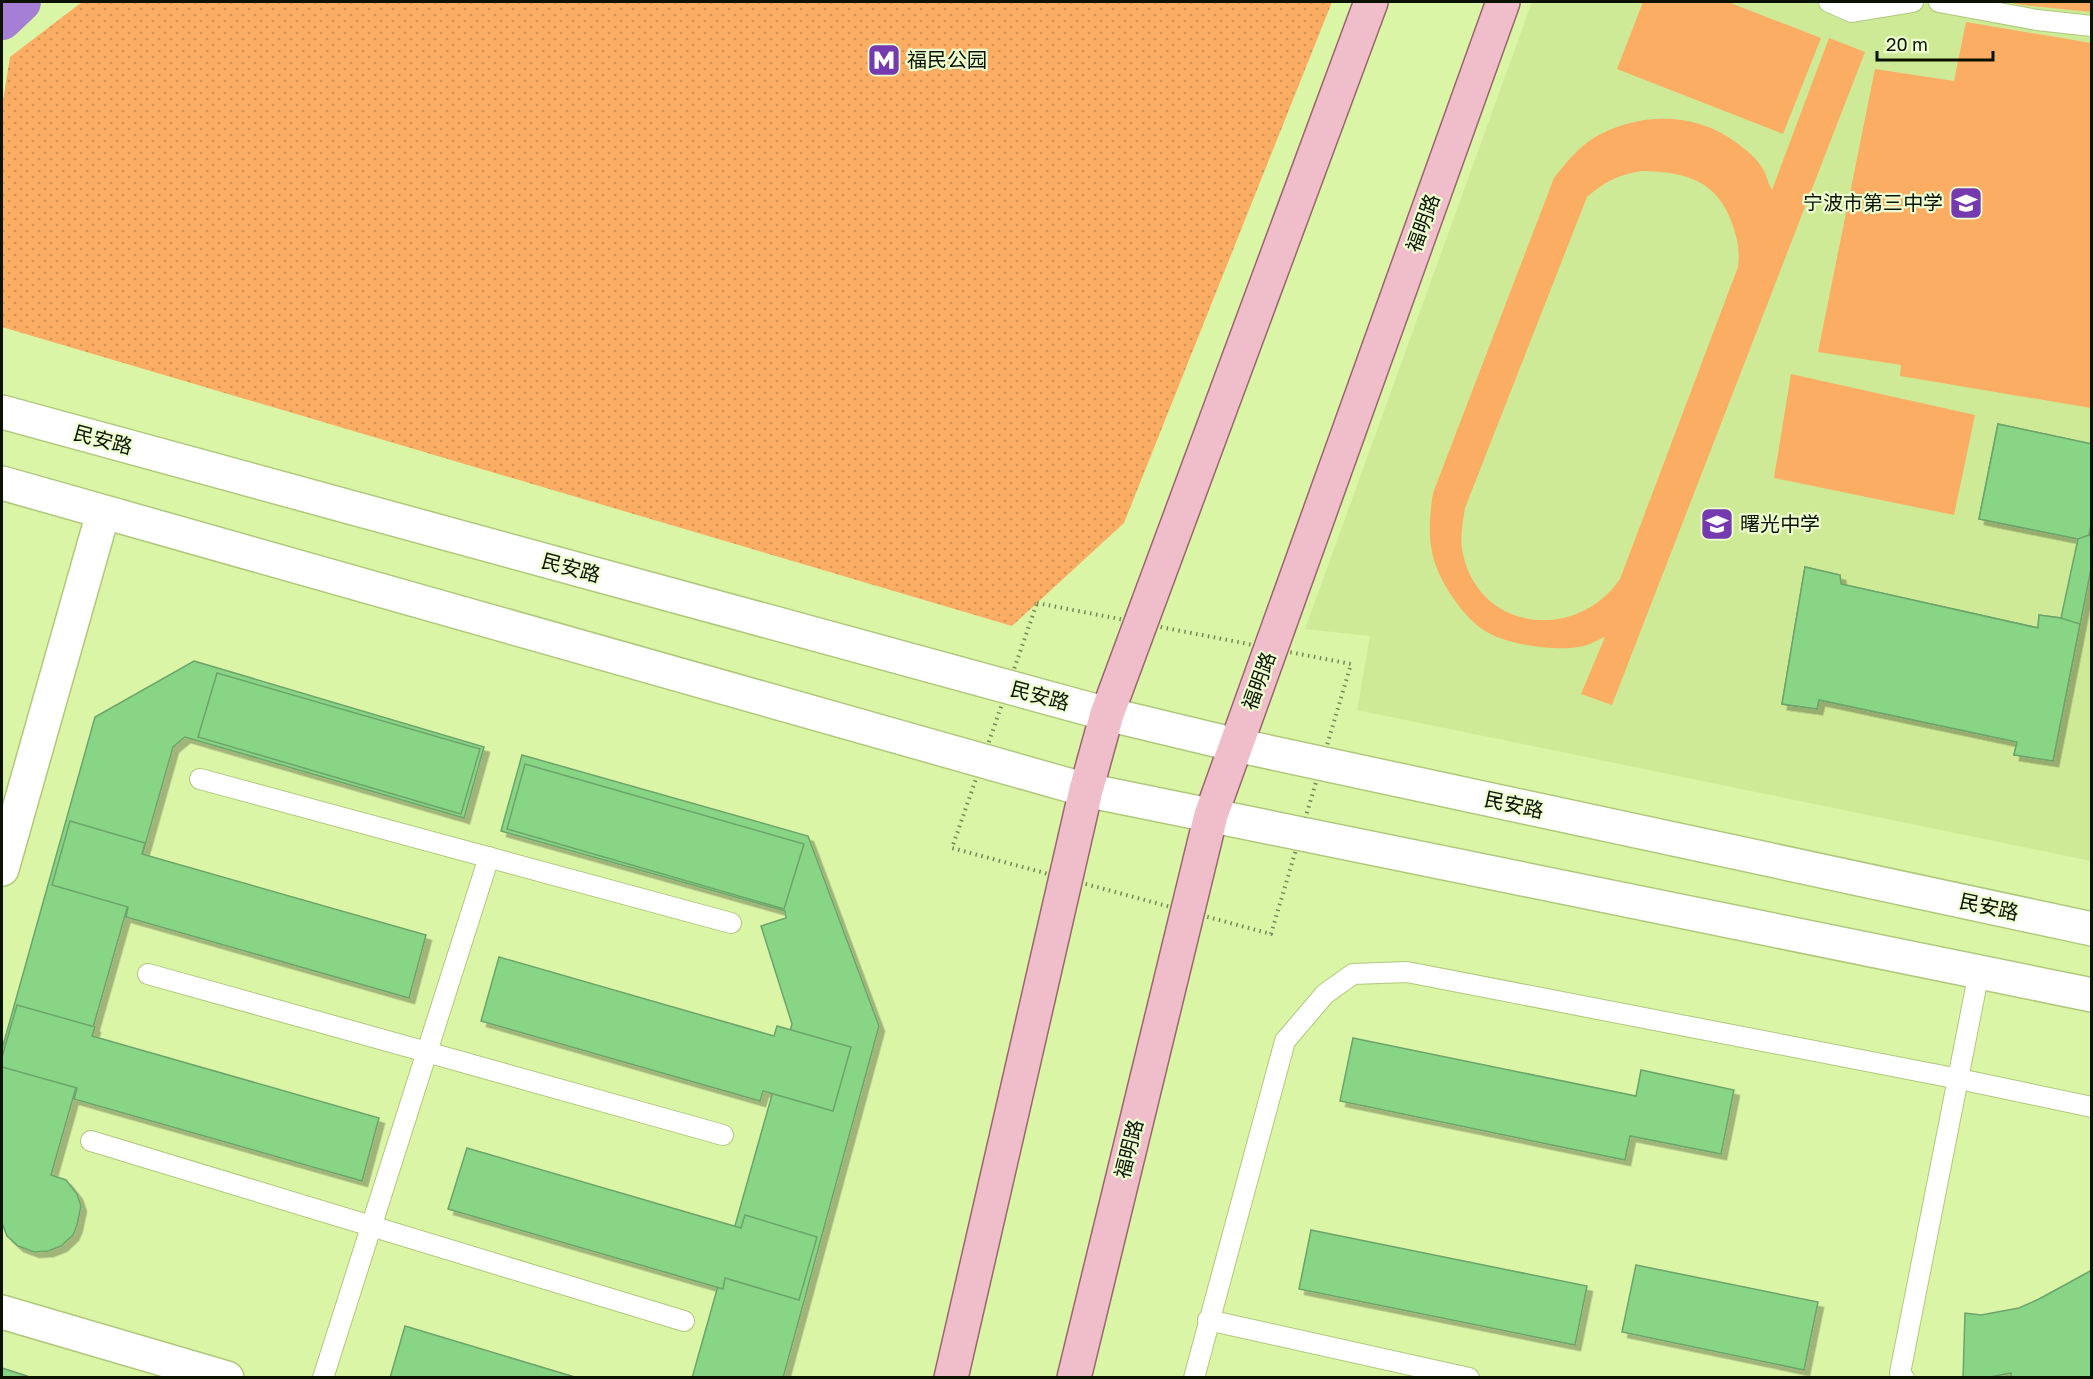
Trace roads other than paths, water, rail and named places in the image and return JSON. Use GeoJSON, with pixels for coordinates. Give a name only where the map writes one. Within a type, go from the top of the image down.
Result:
{"type":"FeatureCollection","features":[{"type":"Feature","properties":{"kind":"main road"},"geometry":{"type":"LineString","coordinates":[[951,1377],[1086,790],[1107,714],[1371,2]]}},
{"type":"Feature","properties":{"kind":"main road","name":"福明路"},"geometry":{"type":"LineString","coordinates":[[1074,1377],[1211,815],[1503,2]]}},
{"type":"Feature","properties":{"kind":"main road","name":"民安路"},"geometry":{"type":"LineString","coordinates":[[2,412],[1107,714],[1236,746],[2091,929]]}},
{"type":"Feature","properties":{"kind":"main road"},"geometry":{"type":"LineString","coordinates":[[2,483],[1086,790],[2091,995]]}},
{"type":"Feature","properties":{"kind":"main road"},"geometry":{"type":"LineString","coordinates":[[2,869],[103,513]]}},
{"type":"Feature","properties":{"kind":"main road"},"geometry":{"type":"LineString","coordinates":[[2,1312],[227,1377]]}},
{"type":"Feature","properties":{"kind":"lane"},"geometry":{"type":"LineString","coordinates":[[1828,2],[1852,12],[1913,2]]}},
{"type":"Feature","properties":{"kind":"lane"},"geometry":{"type":"LineString","coordinates":[[1939,2],[2037,20],[2091,26]]}},
{"type":"Feature","properties":{"kind":"lane"},"geometry":{"type":"LineString","coordinates":[[200,779],[731,923]]}},
{"type":"Feature","properties":{"kind":"lane"},"geometry":{"type":"LineString","coordinates":[[323,1377],[489,857]]}},
{"type":"Feature","properties":{"kind":"lane"},"geometry":{"type":"LineString","coordinates":[[1194,1377],[1285,1041],[1325,994],[1353,974],[1407,972],[1959,1078],[2091,1107]]}},
{"type":"Feature","properties":{"kind":"lane"},"geometry":{"type":"LineString","coordinates":[[1897,1376],[1979,972]]}},
{"type":"Feature","properties":{"kind":"lane"},"geometry":{"type":"LineString","coordinates":[[148,974],[723,1136]]}},
{"type":"Feature","properties":{"kind":"lane"},"geometry":{"type":"LineString","coordinates":[[91,1142],[684,1321]]}},
{"type":"Feature","properties":{"kind":"lane"},"geometry":{"type":"LineString","coordinates":[[1208,1320],[1469,1377]]}},
{"type":"Feature","properties":{"kind":"waterway"},"geometry":{"type":"LineString","coordinates":[[2,20],[21,2]]}},
{"type":"Feature","properties":{"kind":"place","name":"福民公园"},"geometry":{"type":"Point","coordinates":[884,60]}},
{"type":"Feature","properties":{"kind":"place","name":"宁波市第三中学"},"geometry":{"type":"Point","coordinates":[1966,203]}},
{"type":"Feature","properties":{"kind":"place","name":"曙光中学"},"geometry":{"type":"Point","coordinates":[1717,524]}}]}
